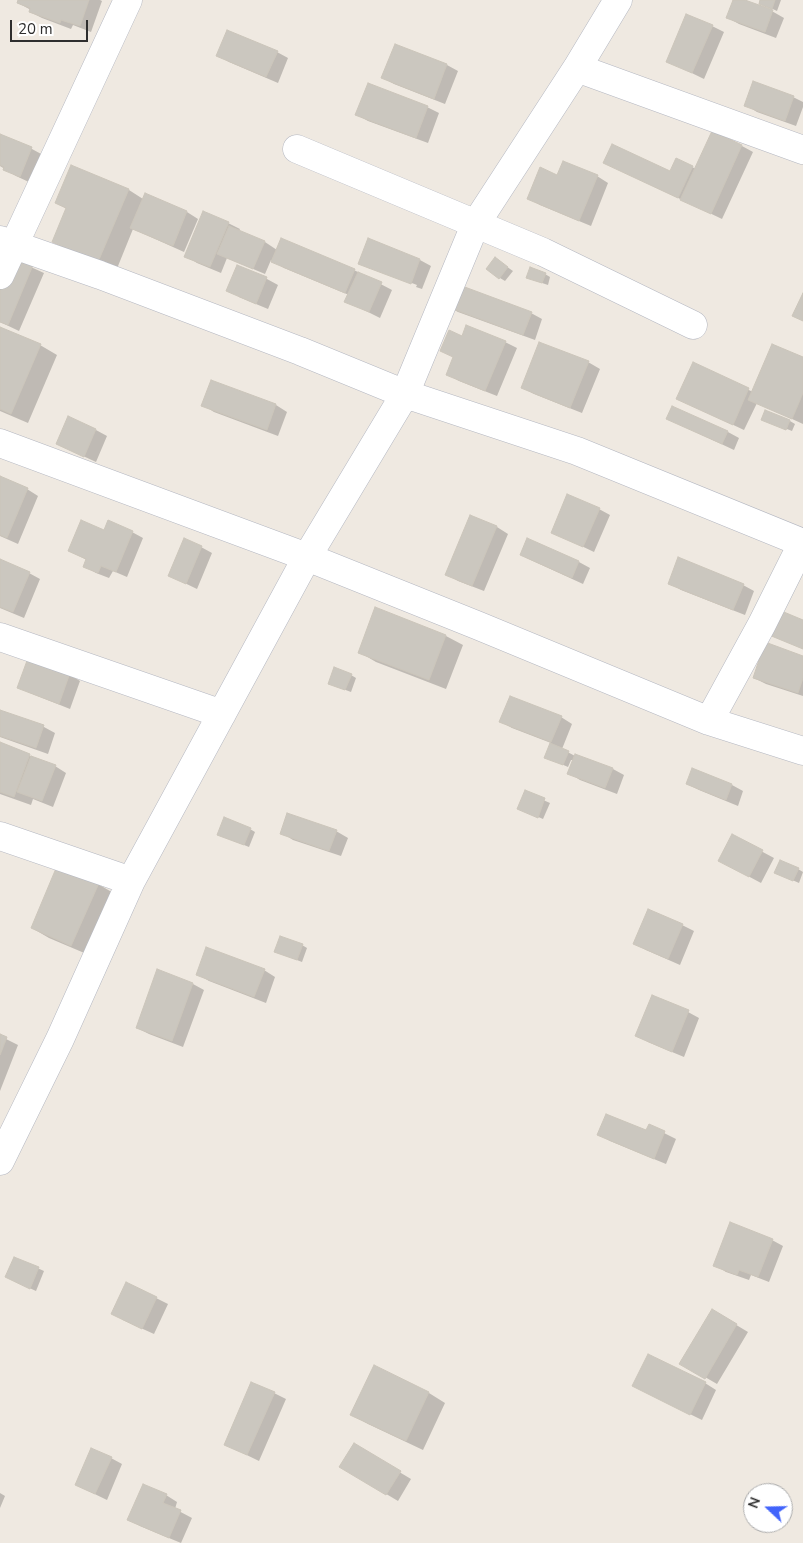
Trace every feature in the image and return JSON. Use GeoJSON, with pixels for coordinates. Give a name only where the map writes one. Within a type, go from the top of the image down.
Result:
{"type":"FeatureCollection","features":[{"type":"Feature","properties":{"kind":"street"},"geometry":{"type":"LineString","coordinates":[[0,275],[7,242],[128,0]]}},
{"type":"Feature","properties":{"kind":"street"},"geometry":{"type":"LineString","coordinates":[[0,1161],[60,1039],[131,881],[307,557],[405,394],[475,225],[577,68],[618,0]]}},
{"type":"Feature","properties":{"kind":"street"},"geometry":{"type":"LineString","coordinates":[[577,68],[803,150]]}},
{"type":"Feature","properties":{"kind":"street"},"geometry":{"type":"LineString","coordinates":[[297,149],[543,252],[692,325]]}},
{"type":"Feature","properties":{"kind":"street"},"geometry":{"type":"LineString","coordinates":[[7,242],[291,347],[405,394],[577,450],[803,543],[762,624],[709,721]]}},
{"type":"Feature","properties":{"kind":"street"},"geometry":{"type":"LineString","coordinates":[[0,443],[307,557],[709,721],[803,751]]}},
{"type":"Feature","properties":{"kind":"street"},"geometry":{"type":"LineString","coordinates":[[0,637],[222,714]]}},
{"type":"Feature","properties":{"kind":"street"},"geometry":{"type":"LineString","coordinates":[[0,836],[131,881]]}},
{"type":"Feature","properties":{"kind":"building"},"geometry":{"type":"Polygon","coordinates":[[[18,0],[89,0],[80,26],[61,20],[60,23],[29,12],[30,8],[17,3],[18,0]]]}},
{"type":"Feature","properties":{"kind":"building"},"geometry":{"type":"Polygon","coordinates":[[[733,0],[745,0],[773,10],[765,32],[726,18],[733,0]]]}},
{"type":"Feature","properties":{"kind":"building"},"geometry":{"type":"Polygon","coordinates":[[[760,0],[775,0],[772,9],[759,4],[760,0]]]}},
{"type":"Feature","properties":{"kind":"building"},"geometry":{"type":"Polygon","coordinates":[[[686,14],[713,25],[692,73],[666,62],[686,14]]]}},
{"type":"Feature","properties":{"kind":"building"},"geometry":{"type":"Polygon","coordinates":[[[227,30],[278,51],[266,77],[216,56],[227,30]]]}},
{"type":"Feature","properties":{"kind":"building"},"geometry":{"type":"Polygon","coordinates":[[[395,44],[447,64],[434,99],[381,78],[395,44]]]}},
{"type":"Feature","properties":{"kind":"building"},"geometry":{"type":"Polygon","coordinates":[[[753,81],[794,96],[785,121],[744,106],[753,81]]]}},
{"type":"Feature","properties":{"kind":"building"},"geometry":{"type":"Polygon","coordinates":[[[368,83],[428,106],[416,138],[355,115],[368,83]]]}},
{"type":"Feature","properties":{"kind":"building"},"geometry":{"type":"Polygon","coordinates":[[[712,131],[742,145],[711,214],[680,200],[712,131]]]}},
{"type":"Feature","properties":{"kind":"building"},"geometry":{"type":"Polygon","coordinates":[[[0,134],[32,147],[20,177],[3,170],[4,167],[0,165],[0,134]]]}},
{"type":"Feature","properties":{"kind":"building"},"geometry":{"type":"Polygon","coordinates":[[[612,144],[670,171],[676,158],[693,166],[678,198],[603,163],[612,144]]]}},
{"type":"Feature","properties":{"kind":"building"},"geometry":{"type":"Polygon","coordinates":[[[563,161],[598,175],[579,221],[527,199],[540,167],[557,175],[563,161]]]}},
{"type":"Feature","properties":{"kind":"building"},"geometry":{"type":"Polygon","coordinates":[[[71,165],[129,189],[98,262],[52,242],[66,208],[55,203],[71,165]]]}},
{"type":"Feature","properties":{"kind":"building"},"geometry":{"type":"Polygon","coordinates":[[[145,193],[187,211],[173,246],[130,228],[145,193]]]}},
{"type":"Feature","properties":{"kind":"building"},"geometry":{"type":"Polygon","coordinates":[[[203,211],[229,222],[210,267],[184,257],[203,211]]]}},
{"type":"Feature","properties":{"kind":"building"},"geometry":{"type":"Polygon","coordinates":[[[229,226],[265,241],[253,269],[217,254],[229,226]]]}},
{"type":"Feature","properties":{"kind":"building"},"geometry":{"type":"Polygon","coordinates":[[[281,238],[355,269],[345,293],[271,262],[281,238]]]}},
{"type":"Feature","properties":{"kind":"building"},"geometry":{"type":"Polygon","coordinates":[[[368,238],[420,259],[411,284],[358,264],[368,238]]]}},
{"type":"Feature","properties":{"kind":"building"},"geometry":{"type":"Polygon","coordinates":[[[11,256],[33,265],[8,325],[0,322],[0,281],[11,256]]]}},
{"type":"Feature","properties":{"kind":"building"},"geometry":{"type":"Polygon","coordinates":[[[495,257],[508,267],[499,279],[486,269],[495,257]]]}},
{"type":"Feature","properties":{"kind":"building"},"geometry":{"type":"Polygon","coordinates":[[[237,265],[267,277],[256,304],[226,291],[237,265]]]}},
{"type":"Feature","properties":{"kind":"building"},"geometry":{"type":"Polygon","coordinates":[[[530,267],[546,273],[542,283],[526,278],[530,267]]]}},
{"type":"Feature","properties":{"kind":"building"},"geometry":{"type":"Polygon","coordinates":[[[358,272],[382,282],[369,312],[344,302],[358,272]]]}},
{"type":"Feature","properties":{"kind":"building"},"geometry":{"type":"Polygon","coordinates":[[[454,283],[532,312],[523,335],[445,306],[454,283]]]}},
{"type":"Feature","properties":{"kind":"building"},"geometry":{"type":"Polygon","coordinates":[[[803,293],[803,321],[792,316],[803,293]]]}},
{"type":"Feature","properties":{"kind":"building"},"geometry":{"type":"Polygon","coordinates":[[[466,325],[506,341],[485,391],[446,375],[453,357],[440,351],[449,330],[462,336],[466,325]]]}},
{"type":"Feature","properties":{"kind":"building"},"geometry":{"type":"Polygon","coordinates":[[[0,327],[41,344],[11,414],[0,409],[0,327]]]}},
{"type":"Feature","properties":{"kind":"building"},"geometry":{"type":"Polygon","coordinates":[[[539,342],[589,361],[570,408],[521,388],[539,342]]]}},
{"type":"Feature","properties":{"kind":"building"},"geometry":{"type":"Polygon","coordinates":[[[772,344],[803,357],[803,393],[792,419],[748,400],[772,344]]]}},
{"type":"Feature","properties":{"kind":"building"},"geometry":{"type":"Polygon","coordinates":[[[693,362],[749,388],[733,425],[676,399],[693,362]]]}},
{"type":"Feature","properties":{"kind":"building"},"geometry":{"type":"Polygon","coordinates":[[[211,380],[276,404],[267,430],[201,406],[211,380]]]}},
{"type":"Feature","properties":{"kind":"building"},"geometry":{"type":"Polygon","coordinates":[[[672,406],[728,431],[722,444],[666,419],[672,406]]]}},
{"type":"Feature","properties":{"kind":"building"},"geometry":{"type":"Polygon","coordinates":[[[765,410],[790,420],[786,430],[761,420],[765,410]]]}},
{"type":"Feature","properties":{"kind":"building"},"geometry":{"type":"Polygon","coordinates":[[[68,416],[96,429],[84,457],[56,444],[68,416]]]}},
{"type":"Feature","properties":{"kind":"building"},"geometry":{"type":"Polygon","coordinates":[[[0,476],[28,488],[7,538],[0,535],[0,476]]]}},
{"type":"Feature","properties":{"kind":"building"},"geometry":{"type":"Polygon","coordinates":[[[567,494],[600,508],[583,547],[551,533],[567,494]]]}},
{"type":"Feature","properties":{"kind":"building"},"geometry":{"type":"Polygon","coordinates":[[[470,515],[497,526],[472,586],[445,575],[470,515]]]}},
{"type":"Feature","properties":{"kind":"building"},"geometry":{"type":"Polygon","coordinates":[[[81,520],[104,530],[108,520],[133,531],[116,572],[101,566],[98,573],[83,567],[86,559],[68,551],[81,520]]]}},
{"type":"Feature","properties":{"kind":"building"},"geometry":{"type":"Polygon","coordinates":[[[184,538],[202,546],[186,584],[168,576],[184,538]]]}},
{"type":"Feature","properties":{"kind":"building"},"geometry":{"type":"Polygon","coordinates":[[[527,538],[579,561],[572,578],[520,555],[527,538]]]}},
{"type":"Feature","properties":{"kind":"building"},"geometry":{"type":"Polygon","coordinates":[[[678,557],[744,584],[733,610],[668,584],[678,557]]]}},
{"type":"Feature","properties":{"kind":"building"},"geometry":{"type":"Polygon","coordinates":[[[0,559],[30,572],[13,612],[0,607],[0,559]]]}},
{"type":"Feature","properties":{"kind":"building"},"geometry":{"type":"Polygon","coordinates":[[[375,607],[446,635],[429,680],[358,653],[375,607]]]}},
{"type":"Feature","properties":{"kind":"building"},"geometry":{"type":"Polygon","coordinates":[[[779,610],[803,620],[803,649],[769,635],[779,610]]]}},
{"type":"Feature","properties":{"kind":"building"},"geometry":{"type":"Polygon","coordinates":[[[765,642],[803,656],[803,678],[798,693],[753,678],[765,642]]]}},
{"type":"Feature","properties":{"kind":"building"},"geometry":{"type":"Polygon","coordinates":[[[28,658],[70,673],[59,704],[17,688],[28,658]]]}},
{"type":"Feature","properties":{"kind":"building"},"geometry":{"type":"Polygon","coordinates":[[[334,667],[352,674],[345,690],[328,684],[334,667]]]}},
{"type":"Feature","properties":{"kind":"building"},"geometry":{"type":"Polygon","coordinates":[[[510,696],[562,716],[551,742],[499,722],[510,696]]]}},
{"type":"Feature","properties":{"kind":"building"},"geometry":{"type":"Polygon","coordinates":[[[0,710],[44,725],[36,748],[0,736],[0,710]]]}},
{"type":"Feature","properties":{"kind":"building"},"geometry":{"type":"Polygon","coordinates":[[[0,742],[30,754],[14,797],[0,792],[0,742]]]}},
{"type":"Feature","properties":{"kind":"building"},"geometry":{"type":"Polygon","coordinates":[[[550,743],[569,751],[563,765],[544,758],[550,743]]]}},
{"type":"Feature","properties":{"kind":"building"},"geometry":{"type":"Polygon","coordinates":[[[575,754],[613,768],[605,788],[567,774],[575,754]]]}},
{"type":"Feature","properties":{"kind":"building"},"geometry":{"type":"Polygon","coordinates":[[[31,756],[56,765],[42,801],[17,792],[31,756]]]}},
{"type":"Feature","properties":{"kind":"building"},"geometry":{"type":"Polygon","coordinates":[[[692,768],[732,784],[726,800],[686,784],[692,768]]]}},
{"type":"Feature","properties":{"kind":"building"},"geometry":{"type":"Polygon","coordinates":[[[525,790],[545,798],[538,818],[517,809],[525,790]]]}},
{"type":"Feature","properties":{"kind":"building"},"geometry":{"type":"Polygon","coordinates":[[[287,813],[337,830],[329,851],[280,834],[287,813]]]}},
{"type":"Feature","properties":{"kind":"building"},"geometry":{"type":"Polygon","coordinates":[[[224,817],[251,828],[244,845],[217,835],[224,817]]]}},
{"type":"Feature","properties":{"kind":"building"},"geometry":{"type":"Polygon","coordinates":[[[732,834],[763,850],[749,877],[718,861],[732,834]]]}},
{"type":"Feature","properties":{"kind":"building"},"geometry":{"type":"Polygon","coordinates":[[[780,860],[799,868],[793,881],[774,873],[780,860]]]}},
{"type":"Feature","properties":{"kind":"building"},"geometry":{"type":"Polygon","coordinates":[[[57,866],[99,883],[71,946],[31,928],[57,866]]]}},
{"type":"Feature","properties":{"kind":"building"},"geometry":{"type":"Polygon","coordinates":[[[648,909],[683,924],[668,959],[633,944],[648,909]]]}},
{"type":"Feature","properties":{"kind":"building"},"geometry":{"type":"Polygon","coordinates":[[[280,936],[303,944],[297,960],[274,952],[280,936]]]}},
{"type":"Feature","properties":{"kind":"building"},"geometry":{"type":"Polygon","coordinates":[[[206,947],[265,969],[254,997],[196,975],[206,947]]]}},
{"type":"Feature","properties":{"kind":"building"},"geometry":{"type":"Polygon","coordinates":[[[157,969],[193,983],[172,1041],[136,1028],[157,969]]]}},
{"type":"Feature","properties":{"kind":"building"},"geometry":{"type":"Polygon","coordinates":[[[652,995],[689,1010],[672,1052],[635,1036],[652,995]]]}},
{"type":"Feature","properties":{"kind":"building"},"geometry":{"type":"Polygon","coordinates":[[[0,1034],[7,1037],[0,1055],[0,1034]]]}},
{"type":"Feature","properties":{"kind":"building"},"geometry":{"type":"Polygon","coordinates":[[[606,1114],[646,1130],[649,1124],[665,1131],[654,1159],[597,1135],[606,1114]]]}},
{"type":"Feature","properties":{"kind":"building"},"geometry":{"type":"Polygon","coordinates":[[[730,1222],[773,1239],[758,1277],[739,1270],[737,1275],[713,1266],[730,1222]]]}},
{"type":"Feature","properties":{"kind":"building"},"geometry":{"type":"Polygon","coordinates":[[[14,1257],[39,1267],[30,1289],[5,1277],[14,1257]]]}},
{"type":"Feature","properties":{"kind":"building"},"geometry":{"type":"Polygon","coordinates":[[[126,1282],[157,1297],[142,1329],[111,1314],[126,1282]]]}},
{"type":"Feature","properties":{"kind":"building"},"geometry":{"type":"Polygon","coordinates":[[[712,1309],[737,1324],[705,1379],[679,1364],[712,1309]]]}},
{"type":"Feature","properties":{"kind":"building"},"geometry":{"type":"Polygon","coordinates":[[[648,1354],[706,1382],[690,1415],[632,1386],[648,1354]]]}},
{"type":"Feature","properties":{"kind":"building"},"geometry":{"type":"Polygon","coordinates":[[[374,1365],[429,1392],[406,1441],[350,1415],[374,1365]]]}},
{"type":"Feature","properties":{"kind":"building"},"geometry":{"type":"Polygon","coordinates":[[[251,1382],[275,1392],[247,1455],[224,1445],[251,1382]]]}},
{"type":"Feature","properties":{"kind":"building"},"geometry":{"type":"Polygon","coordinates":[[[354,1443],[401,1471],[386,1495],[339,1467],[354,1443]]]}},
{"type":"Feature","properties":{"kind":"building"},"geometry":{"type":"Polygon","coordinates":[[[91,1448],[112,1457],[95,1494],[75,1485],[91,1448]]]}},
{"type":"Feature","properties":{"kind":"building"},"geometry":{"type":"Polygon","coordinates":[[[143,1484],[167,1494],[163,1503],[181,1510],[169,1538],[127,1520],[143,1484]]]}}]}
